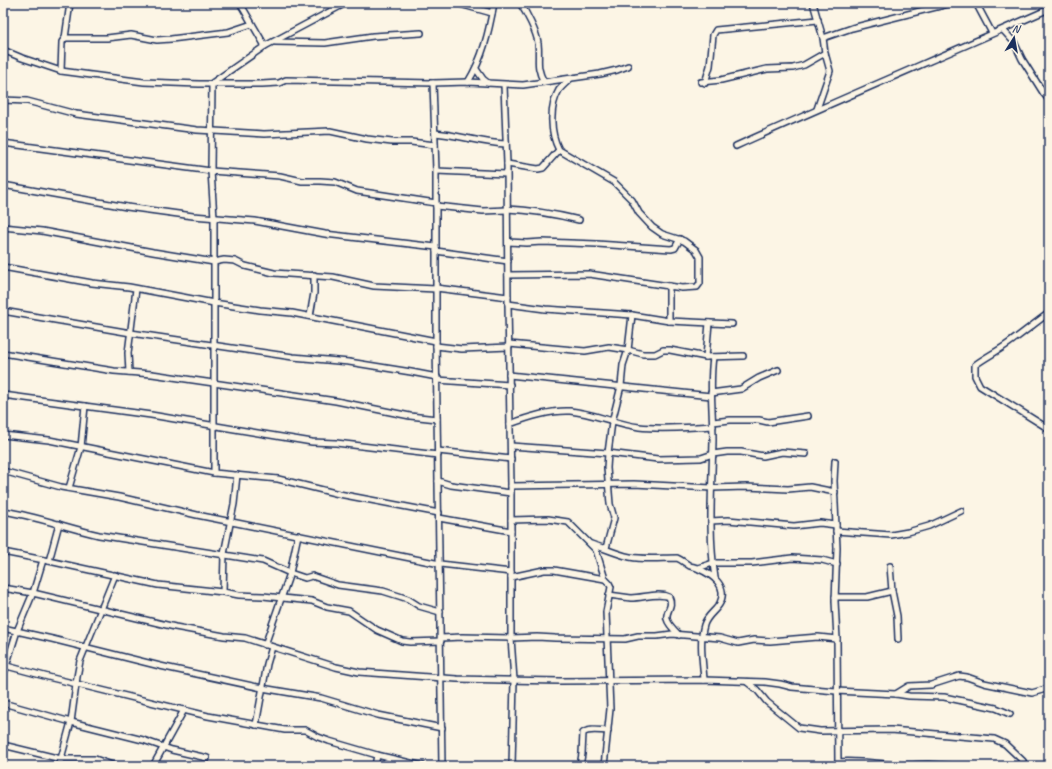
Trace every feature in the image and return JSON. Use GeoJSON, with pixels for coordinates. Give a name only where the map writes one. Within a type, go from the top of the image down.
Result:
{"type":"FeatureCollection","features":[{"type":"Feature","properties":{"kind":"street"},"geometry":{"type":"LineString","coordinates":[[62,71],[62,42],[65,38],[70,3]]}},
{"type":"Feature","properties":{"kind":"street"},"geometry":{"type":"LineString","coordinates":[[240,3],[266,46]]}},
{"type":"Feature","properties":{"kind":"street"},"geometry":{"type":"LineString","coordinates":[[212,84],[266,46],[346,3]]}},
{"type":"Feature","properties":{"kind":"street"},"geometry":{"type":"LineString","coordinates":[[456,3],[492,13]]}},
{"type":"Feature","properties":{"kind":"street"},"geometry":{"type":"LineString","coordinates":[[468,82],[476,69],[489,32],[494,3]]}},
{"type":"Feature","properties":{"kind":"street"},"geometry":{"type":"LineString","coordinates":[[520,3],[535,31],[538,43],[538,64],[540,75],[544,82]]}},
{"type":"Feature","properties":{"kind":"street"},"geometry":{"type":"LineString","coordinates":[[813,3],[823,38],[830,71],[817,109]]}},
{"type":"Feature","properties":{"kind":"street"},"geometry":{"type":"LineString","coordinates":[[823,38],[852,28],[952,3]]}},
{"type":"Feature","properties":{"kind":"street"},"geometry":{"type":"LineString","coordinates":[[976,3],[992,33]]}},
{"type":"Feature","properties":{"kind":"street"},"geometry":{"type":"LineString","coordinates":[[736,146],[817,109],[954,51],[992,33],[1003,30],[1049,10]]}},
{"type":"Feature","properties":{"kind":"street"},"geometry":{"type":"LineString","coordinates":[[818,20],[716,30],[713,35],[710,66],[703,82],[721,80],[767,69],[793,68],[804,65],[825,53]]}},
{"type":"Feature","properties":{"kind":"street"},"geometry":{"type":"LineString","coordinates":[[65,38],[107,38],[131,35],[157,40],[171,40],[228,32],[252,24]]}},
{"type":"Feature","properties":{"kind":"street"},"geometry":{"type":"LineString","coordinates":[[1003,30],[1014,42],[1022,59],[1049,100]]}},
{"type":"Feature","properties":{"kind":"street"},"geometry":{"type":"LineString","coordinates":[[274,42],[325,43],[373,36],[421,33]]}},
{"type":"Feature","properties":{"kind":"street"},"geometry":{"type":"LineString","coordinates":[[3,50],[62,71],[144,82],[212,84],[262,84],[279,83],[286,80],[433,83],[468,82],[523,85],[600,74],[628,66]]}},
{"type":"Feature","properties":{"kind":"street"},"geometry":{"type":"LineString","coordinates":[[476,69],[483,79],[489,84]]}},
{"type":"Feature","properties":{"kind":"street"},"geometry":{"type":"LineString","coordinates":[[508,275],[589,274],[692,288],[697,287],[700,283],[700,257],[696,250],[689,244],[662,234],[652,227],[639,213],[632,200],[614,182],[559,150],[555,142],[552,120],[554,101],[560,89],[570,79]]}},
{"type":"Feature","properties":{"kind":"street"},"geometry":{"type":"LineString","coordinates":[[433,83],[436,171],[436,344],[442,766]]}},
{"type":"Feature","properties":{"kind":"street"},"geometry":{"type":"LineString","coordinates":[[212,84],[211,171],[214,218],[214,473]]}},
{"type":"Feature","properties":{"kind":"street"},"geometry":{"type":"LineString","coordinates":[[504,85],[507,164],[509,375],[512,486],[511,638],[514,680],[512,766]]}},
{"type":"Feature","properties":{"kind":"street"},"geometry":{"type":"LineString","coordinates":[[3,100],[27,101],[76,114],[212,131],[264,134],[330,131],[367,139],[435,145]]}},
{"type":"Feature","properties":{"kind":"street"},"geometry":{"type":"LineString","coordinates":[[435,133],[491,143],[506,144]]}},
{"type":"Feature","properties":{"kind":"street"},"geometry":{"type":"LineString","coordinates":[[3,143],[211,171],[280,176],[302,181],[335,182],[357,191],[436,205],[483,211],[529,210],[578,220]]}},
{"type":"Feature","properties":{"kind":"street"},"geometry":{"type":"LineString","coordinates":[[507,164],[538,169],[543,168],[559,150]]}},
{"type":"Feature","properties":{"kind":"street"},"geometry":{"type":"LineString","coordinates":[[436,171],[506,174]]}},
{"type":"Feature","properties":{"kind":"street"},"geometry":{"type":"LineString","coordinates":[[3,185],[127,207],[214,218],[255,221],[325,234],[436,249],[508,261]]}},
{"type":"Feature","properties":{"kind":"street"},"geometry":{"type":"LineString","coordinates":[[3,227],[42,231],[214,262],[224,260],[235,261],[245,266],[274,273],[333,277],[374,286],[436,289],[508,297]]}},
{"type":"Feature","properties":{"kind":"street"},"geometry":{"type":"LineString","coordinates":[[508,242],[597,244],[671,250],[675,248],[680,240]]}},
{"type":"Feature","properties":{"kind":"street"},"geometry":{"type":"LineString","coordinates":[[3,268],[92,283],[128,287],[214,303],[310,316],[462,349],[509,345],[585,351],[609,348],[628,350],[643,354],[655,354],[663,350],[670,350],[706,357],[744,356]]}},
{"type":"Feature","properties":{"kind":"street"},"geometry":{"type":"LineString","coordinates":[[310,316],[314,293],[314,275]]}},
{"type":"Feature","properties":{"kind":"street"},"geometry":{"type":"LineString","coordinates":[[669,286],[669,321]]}},
{"type":"Feature","properties":{"kind":"street"},"geometry":{"type":"LineString","coordinates":[[129,372],[128,353],[136,289]]}},
{"type":"Feature","properties":{"kind":"street"},"geometry":{"type":"LineString","coordinates":[[508,304],[545,309],[632,315],[669,321],[732,324]]}},
{"type":"Feature","properties":{"kind":"street"},"geometry":{"type":"LineString","coordinates":[[3,311],[131,333],[293,357],[370,366],[437,378],[510,385]]}},
{"type":"Feature","properties":{"kind":"street"},"geometry":{"type":"LineString","coordinates":[[1049,313],[1009,343],[975,365],[975,376],[980,386],[1049,429]]}},
{"type":"Feature","properties":{"kind":"street"},"geometry":{"type":"LineString","coordinates":[[606,548],[614,518],[610,504],[607,468],[608,453],[612,422],[621,386],[621,373],[628,350],[632,315]]}},
{"type":"Feature","properties":{"kind":"street"},"geometry":{"type":"LineString","coordinates":[[706,357],[709,323]]}},
{"type":"Feature","properties":{"kind":"street"},"geometry":{"type":"LineString","coordinates":[[3,353],[114,371],[336,401],[410,416],[437,419]]}},
{"type":"Feature","properties":{"kind":"street"},"geometry":{"type":"LineString","coordinates":[[713,357],[710,378],[713,424],[711,521],[715,578]]}},
{"type":"Feature","properties":{"kind":"street"},"geometry":{"type":"LineString","coordinates":[[509,375],[711,394],[741,389],[759,378],[778,370]]}},
{"type":"Feature","properties":{"kind":"street"},"geometry":{"type":"LineString","coordinates":[[3,395],[151,415],[312,442],[511,458]]}},
{"type":"Feature","properties":{"kind":"street"},"geometry":{"type":"LineString","coordinates":[[69,488],[81,447],[85,406]]}},
{"type":"Feature","properties":{"kind":"street"},"geometry":{"type":"LineString","coordinates":[[510,424],[541,414],[569,411],[612,422],[640,427],[669,428],[713,424],[730,420],[759,420],[768,422],[808,416]]}},
{"type":"Feature","properties":{"kind":"street"},"geometry":{"type":"LineString","coordinates":[[3,435],[49,440],[214,473],[278,479],[339,494],[511,531]]}},
{"type":"Feature","properties":{"kind":"street"},"geometry":{"type":"LineString","coordinates":[[511,446],[608,453],[658,459],[701,458],[713,454],[741,452],[763,456],[782,452],[806,454]]}},
{"type":"Feature","properties":{"kind":"street"},"geometry":{"type":"LineString","coordinates":[[835,461],[837,564],[835,597],[837,639],[836,691],[838,712],[838,764],[856,761],[903,765],[940,764],[950,766]]}},
{"type":"Feature","properties":{"kind":"street"},"geometry":{"type":"LineString","coordinates":[[3,472],[69,488],[119,497],[197,515],[440,564],[511,574],[549,570],[605,579]]}},
{"type":"Feature","properties":{"kind":"street"},"geometry":{"type":"LineString","coordinates":[[223,592],[224,554],[234,504],[237,475]]}},
{"type":"Feature","properties":{"kind":"street"},"geometry":{"type":"LineString","coordinates":[[438,481],[450,485],[511,493]]}},
{"type":"Feature","properties":{"kind":"street"},"geometry":{"type":"LineString","coordinates":[[512,486],[609,484],[712,488],[788,489],[810,487],[835,492]]}},
{"type":"Feature","properties":{"kind":"street"},"geometry":{"type":"LineString","coordinates":[[3,511],[99,535],[263,561],[305,578],[316,577],[322,581],[338,585],[383,591],[408,599],[424,608],[440,612]]}},
{"type":"Feature","properties":{"kind":"street"},"geometry":{"type":"LineString","coordinates":[[836,531],[891,535],[929,526],[961,511]]}},
{"type":"Feature","properties":{"kind":"street"},"geometry":{"type":"LineString","coordinates":[[511,520],[548,519],[568,522],[596,550],[605,579],[611,588],[606,612],[610,709],[604,766]]}},
{"type":"Feature","properties":{"kind":"street"},"geometry":{"type":"LineString","coordinates":[[711,521],[728,520],[794,526],[820,523],[836,525]]}},
{"type":"Feature","properties":{"kind":"street"},"geometry":{"type":"LineString","coordinates":[[3,676],[5,665],[17,631],[59,524]]}},
{"type":"Feature","properties":{"kind":"street"},"geometry":{"type":"LineString","coordinates":[[265,645],[290,573],[298,536]]}},
{"type":"Feature","properties":{"kind":"street"},"geometry":{"type":"LineString","coordinates":[[591,544],[606,548],[619,555],[632,558],[677,558],[715,578],[722,587],[723,597],[719,605],[707,618],[702,636],[704,680]]}},
{"type":"Feature","properties":{"kind":"street"},"geometry":{"type":"LineString","coordinates":[[3,552],[158,585],[238,595],[312,601],[327,607],[349,611],[377,630],[402,641],[418,642],[462,637],[625,638],[638,636],[679,635],[720,638],[738,643],[754,640],[770,641],[818,637],[837,639]]}},
{"type":"Feature","properties":{"kind":"street"},"geometry":{"type":"LineString","coordinates":[[698,568],[713,563],[752,563],[792,558],[822,560],[837,564]]}},
{"type":"Feature","properties":{"kind":"street"},"geometry":{"type":"LineString","coordinates":[[890,566],[892,591],[897,616],[898,639]]}},
{"type":"Feature","properties":{"kind":"street"},"geometry":{"type":"LineString","coordinates":[[60,766],[71,722],[80,661],[115,575]]}},
{"type":"Feature","properties":{"kind":"street"},"geometry":{"type":"LineString","coordinates":[[3,588],[33,593],[175,628],[245,638],[336,667],[359,672],[457,679],[560,681],[704,680],[780,684],[792,687],[836,691],[960,699],[996,708],[1010,714]]}},
{"type":"Feature","properties":{"kind":"street"},"geometry":{"type":"LineString","coordinates":[[835,597],[867,597],[892,591]]}},
{"type":"Feature","properties":{"kind":"street"},"geometry":{"type":"LineString","coordinates":[[609,595],[632,598],[658,595],[669,597],[671,605],[667,615],[667,620],[679,635]]}},
{"type":"Feature","properties":{"kind":"street"},"geometry":{"type":"LineString","coordinates":[[3,628],[52,638],[160,666],[262,688],[321,698],[378,715],[442,728]]}},
{"type":"Feature","properties":{"kind":"street"},"geometry":{"type":"LineString","coordinates":[[256,725],[262,688],[272,647]]}},
{"type":"Feature","properties":{"kind":"street"},"geometry":{"type":"LineString","coordinates":[[5,665],[208,716],[285,730],[305,730],[318,737],[377,755],[423,766]]}},
{"type":"Feature","properties":{"kind":"street"},"geometry":{"type":"LineString","coordinates":[[896,694],[910,686],[931,685],[959,676],[1032,693],[1049,688]]}},
{"type":"Feature","properties":{"kind":"street"},"geometry":{"type":"LineString","coordinates":[[747,682],[757,690],[767,702],[799,728],[837,732],[890,730],[994,739],[1005,744],[1023,761]]}},
{"type":"Feature","properties":{"kind":"street"},"geometry":{"type":"LineString","coordinates":[[3,702],[71,722],[143,740],[163,748],[207,758]]}},
{"type":"Feature","properties":{"kind":"street"},"geometry":{"type":"LineString","coordinates":[[153,766],[184,710]]}},
{"type":"Feature","properties":{"kind":"street"},"geometry":{"type":"LineString","coordinates":[[580,766],[583,733],[590,730],[608,731]]}},
{"type":"Feature","properties":{"kind":"street"},"geometry":{"type":"LineString","coordinates":[[3,744],[61,759],[95,759],[115,766]]}},
{"type":"Feature","properties":{"kind":"street"},"geometry":{"type":"LineString","coordinates":[[375,766],[377,755]]}}]}
